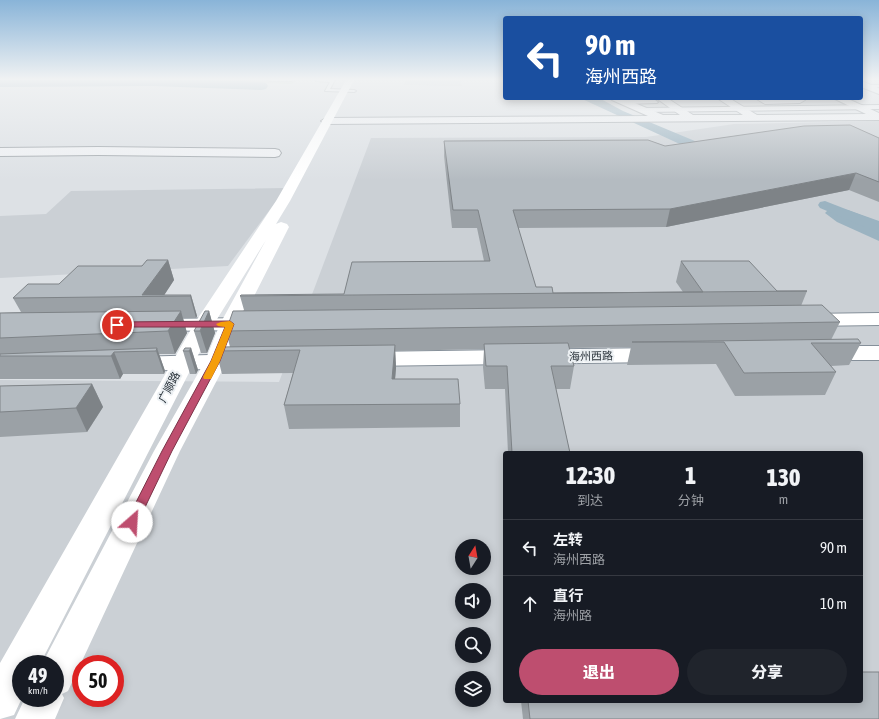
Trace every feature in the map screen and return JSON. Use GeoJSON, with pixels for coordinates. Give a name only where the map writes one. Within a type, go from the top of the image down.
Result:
{"type":"FeatureCollection","features":[{"type":"Feature","properties":{"kind":"main road","name":"广顺路"},"geometry":{"type":"LineString","coordinates":[[0,701],[183,362],[217,324],[336,114]]}},
{"type":"Feature","properties":{"kind":"main road","name":"广顺路"},"geometry":{"type":"LineString","coordinates":[[64,660],[167,451],[216,361],[217,324],[282,201],[332,121]]}},
{"type":"Feature","properties":{"kind":"main road"},"geometry":{"type":"LineString","coordinates":[[790,320],[879,319]]}},
{"type":"Feature","properties":{"kind":"main road"},"geometry":{"type":"LineString","coordinates":[[134,325],[278,324]]}},
{"type":"Feature","properties":{"kind":"main road"},"geometry":{"type":"LineString","coordinates":[[806,353],[879,353]]}},
{"type":"Feature","properties":{"kind":"main road","name":"海州西路"},"geometry":{"type":"LineString","coordinates":[[343,360],[679,355]]}},
{"type":"Feature","properties":{"kind":"main road"},"geometry":{"type":"LineString","coordinates":[[111,365],[216,361],[271,361]]}},
{"type":"Feature","properties":{"kind":"main road"},"geometry":{"type":"LineString","coordinates":[[35,719],[41,707]]}},
{"type":"Feature","properties":{"kind":"street"},"geometry":{"type":"LineString","coordinates":[[649,114],[663,120]]}},
{"type":"Feature","properties":{"kind":"street"},"geometry":{"type":"LineString","coordinates":[[684,114],[692,120]]}},
{"type":"Feature","properties":{"kind":"street"},"geometry":{"type":"LineString","coordinates":[[751,114],[757,119]]}},
{"type":"Feature","properties":{"kind":"street"},"geometry":{"type":"LineString","coordinates":[[813,114],[818,118]]}},
{"type":"Feature","properties":{"kind":"street"},"geometry":{"type":"LineString","coordinates":[[332,121],[692,120],[879,117]]}},
{"type":"Feature","properties":{"kind":"street"},"geometry":{"type":"LineString","coordinates":[[0,152],[98,151],[275,153]]}},
{"type":"Feature","properties":{"kind":"shaded area"},"geometry":{"type":"Polygon","coordinates":[[[879,121],[879,719],[0,719],[0,380],[279,382],[371,138],[646,137],[734,124],[879,121]]]}},
{"type":"Feature","properties":{"kind":"shaded area"},"geometry":{"type":"Polygon","coordinates":[[[286,188],[228,266],[0,278],[0,216],[46,214],[71,191],[286,188]]]}},
{"type":"Feature","properties":{"kind":"water"},"geometry":{"type":"Polygon","coordinates":[[[614,114],[629,114],[702,144],[684,146],[614,114]]]}},
{"type":"Feature","properties":{"kind":"water"},"geometry":{"type":"Polygon","coordinates":[[[830,208],[848,210],[879,221],[879,241],[837,222],[825,213],[830,208]]]}},
{"type":"Feature","properties":{"kind":"building"},"geometry":{"type":"Polygon","coordinates":[[[850,125],[879,138],[879,182],[856,173],[670,209],[513,210],[536,287],[552,287],[553,293],[664,292],[240,296],[344,294],[352,262],[490,261],[478,210],[453,210],[444,141],[648,140],[665,146],[804,126],[850,125]]]}},
{"type":"Feature","properties":{"kind":"building"},"geometry":{"type":"Polygon","coordinates":[[[147,260],[168,260],[142,295],[191,295],[13,298],[28,284],[59,284],[78,266],[142,266],[147,260]]]}},
{"type":"Feature","properties":{"kind":"building"},"geometry":{"type":"Polygon","coordinates":[[[681,261],[749,261],[777,291],[807,291],[703,292],[681,261]]]}},
{"type":"Feature","properties":{"kind":"building"},"geometry":{"type":"Polygon","coordinates":[[[822,305],[840,322],[226,331],[233,311],[822,305]]]}},
{"type":"Feature","properties":{"kind":"building"},"geometry":{"type":"Polygon","coordinates":[[[181,311],[168,331],[0,338],[0,313],[181,311]]]}},
{"type":"Feature","properties":{"kind":"building"},"geometry":{"type":"Polygon","coordinates":[[[205,311],[209,311],[200,331],[194,331],[205,311]]]}},
{"type":"Feature","properties":{"kind":"building"},"geometry":{"type":"Polygon","coordinates":[[[858,339],[861,343],[811,343],[836,372],[744,373],[724,342],[632,342],[858,339]]]}},
{"type":"Feature","properties":{"kind":"building"},"geometry":{"type":"Polygon","coordinates":[[[568,343],[574,366],[551,366],[570,451],[512,451],[507,366],[486,366],[484,344],[568,343]]]}},
{"type":"Feature","properties":{"kind":"building"},"geometry":{"type":"Polygon","coordinates":[[[395,345],[392,379],[458,379],[460,404],[284,405],[300,350],[216,351],[218,347],[395,345]]]}},
{"type":"Feature","properties":{"kind":"building"},"geometry":{"type":"Polygon","coordinates":[[[157,348],[156,351],[114,352],[111,356],[0,356],[0,354],[157,348]]]}},
{"type":"Feature","properties":{"kind":"building"},"geometry":{"type":"Polygon","coordinates":[[[185,348],[191,348],[189,351],[183,351],[185,348]]]}},
{"type":"Feature","properties":{"kind":"building"},"geometry":{"type":"Polygon","coordinates":[[[92,384],[76,408],[0,412],[0,386],[92,384]]]}},
{"type":"Feature","properties":{"kind":"building"},"geometry":{"type":"Polygon","coordinates":[[[863,672],[879,672],[879,719],[530,719],[528,703],[863,703],[863,672]]]}},
{"type":"Feature","properties":{"kind":"waterway"},"geometry":{"type":"LineString","coordinates":[[825,205],[879,228]]}},
{"type":"Feature","properties":{"kind":"slow traffic"},"geometry":{"type":"LineString","coordinates":[[208,377],[216,361],[230,324],[221,324]]}},
{"type":"Feature","properties":{"kind":"route"},"geometry":{"type":"LineString","coordinates":[[117,325],[230,324],[216,361],[167,451],[132,522]]}}]}
